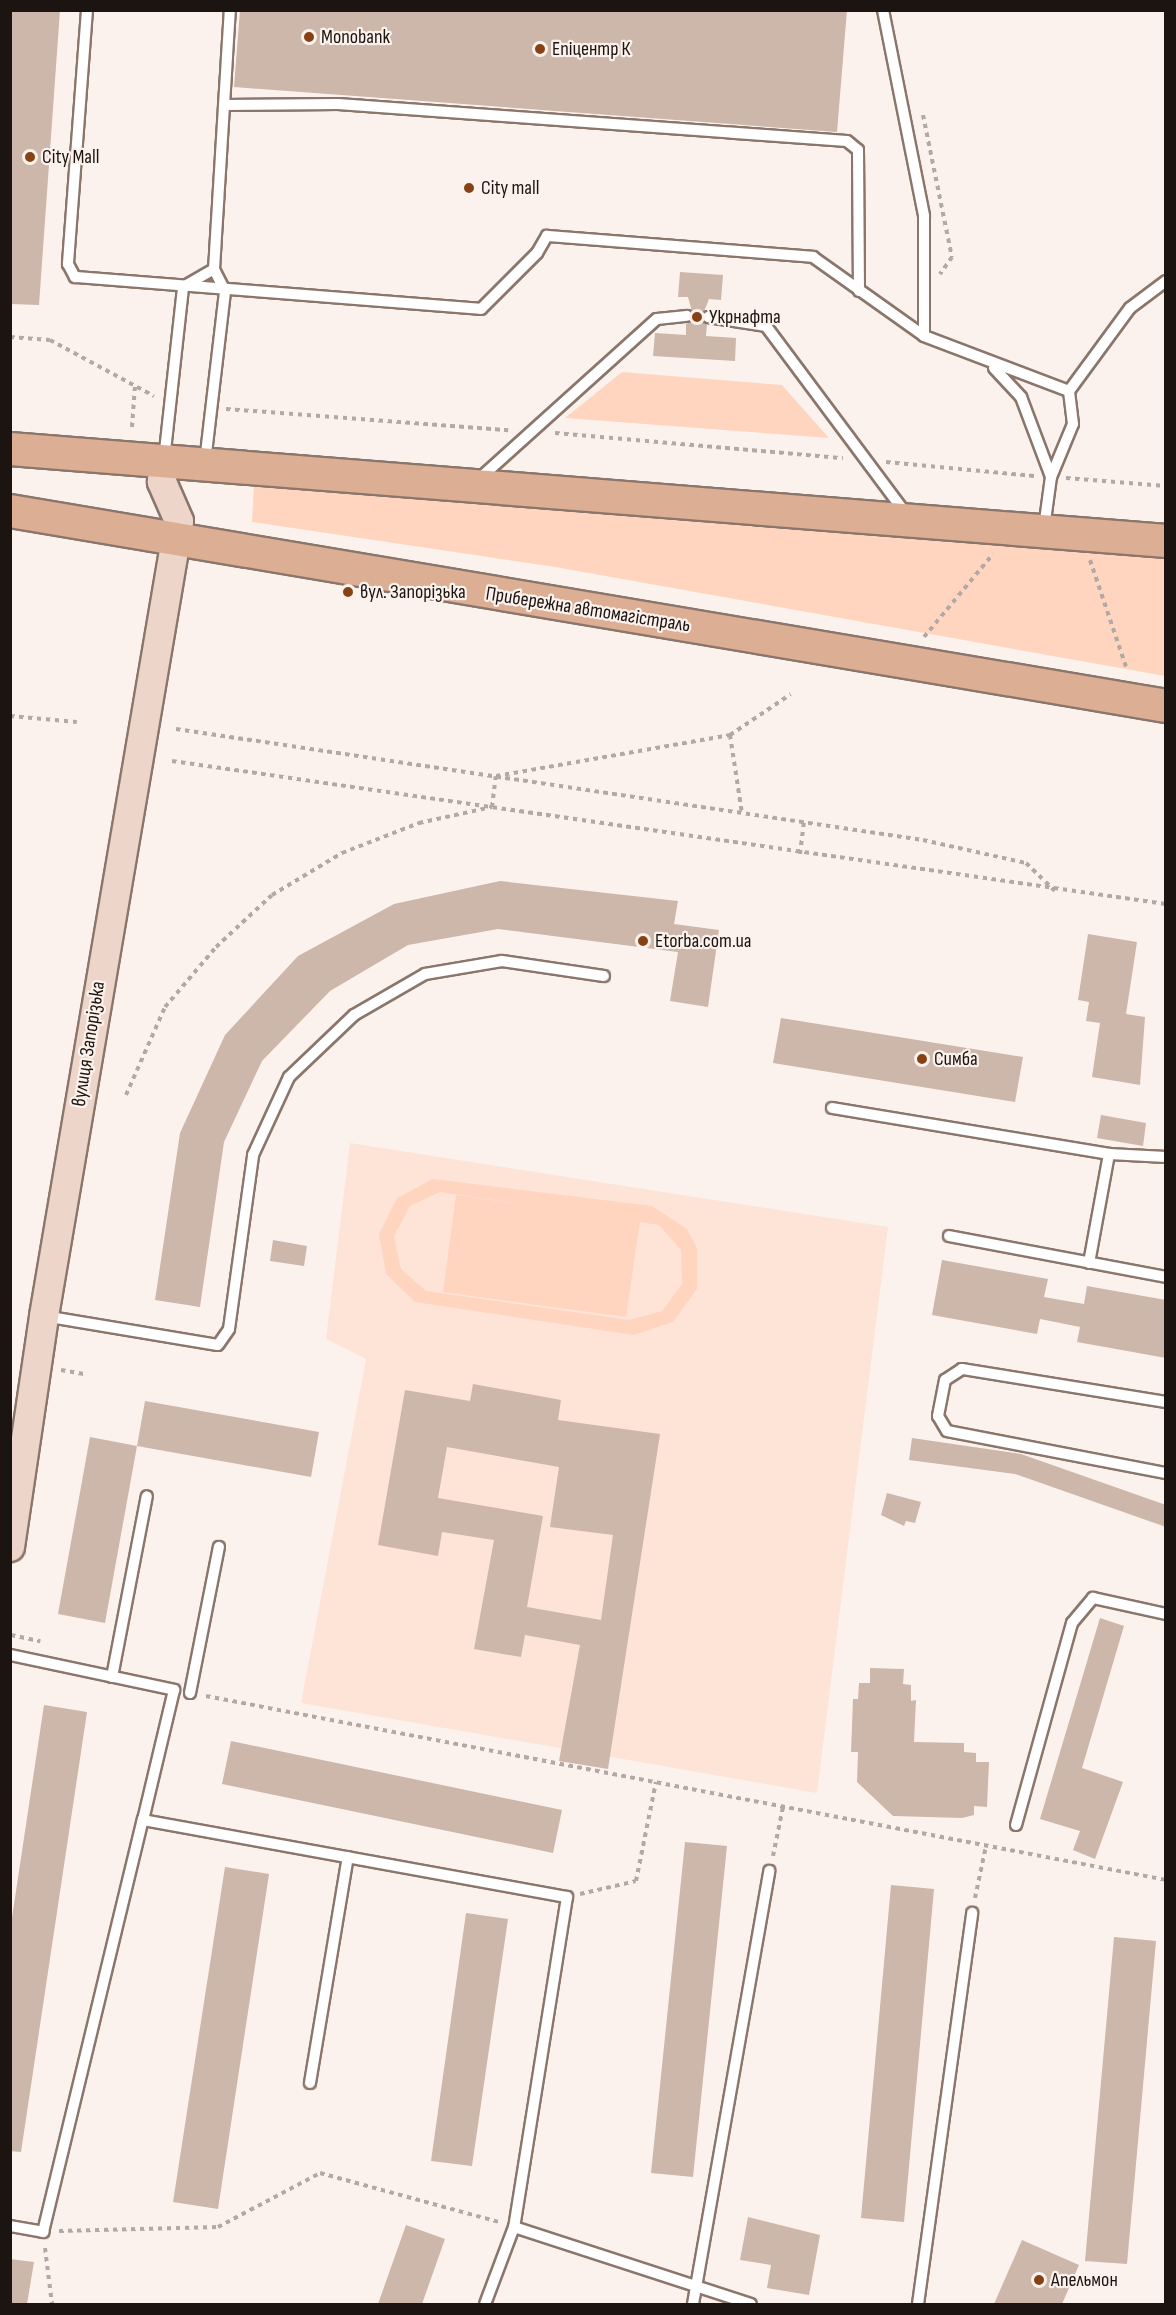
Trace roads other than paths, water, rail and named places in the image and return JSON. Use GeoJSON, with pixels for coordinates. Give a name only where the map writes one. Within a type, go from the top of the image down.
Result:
{"type":"FeatureCollection","features":[{"type":"Feature","properties":{"kind":"main road"},"geometry":{"type":"LineString","coordinates":[[10,449],[860,513],[913,523],[1166,541]]}},
{"type":"Feature","properties":{"kind":"main road","name":"Прибережна автомагістраль"},"geometry":{"type":"LineString","coordinates":[[10,511],[175,541],[1166,706]]}},
{"type":"Feature","properties":{"kind":"street","name":"вулиця Запорізька"},"geometry":{"type":"LineString","coordinates":[[10,1547],[44,1316],[179,516],[164,488],[163,461]]}},
{"type":"Feature","properties":{"kind":"lane"},"geometry":{"type":"LineString","coordinates":[[87,10],[68,264],[75,277],[87,281],[481,309],[537,253],[547,236],[813,257],[924,336],[993,367],[1069,391]]}},
{"type":"Feature","properties":{"kind":"lane"},"geometry":{"type":"LineString","coordinates":[[205,464],[225,291],[214,269],[230,10]]}},
{"type":"Feature","properties":{"kind":"lane"},"geometry":{"type":"LineString","coordinates":[[883,10],[924,216],[924,336]]}},
{"type":"Feature","properties":{"kind":"lane"},"geometry":{"type":"LineString","coordinates":[[224,105],[338,104],[847,141],[858,150],[859,291]]}},
{"type":"Feature","properties":{"kind":"lane"},"geometry":{"type":"LineString","coordinates":[[183,288],[214,269]]}},
{"type":"Feature","properties":{"kind":"lane"},"geometry":{"type":"LineString","coordinates":[[1043,534],[1051,477],[1073,424],[1069,391],[1130,308],[1166,281]]}},
{"type":"Feature","properties":{"kind":"lane"},"geometry":{"type":"LineString","coordinates":[[163,461],[183,288]]}},
{"type":"Feature","properties":{"kind":"lane"},"geometry":{"type":"LineString","coordinates":[[474,484],[657,320],[687,316]]}},
{"type":"Feature","properties":{"kind":"lane"},"geometry":{"type":"LineString","coordinates":[[708,317],[766,326],[913,523]]}},
{"type":"Feature","properties":{"kind":"lane"},"geometry":{"type":"LineString","coordinates":[[993,367],[1021,398],[1051,477]]}},
{"type":"Feature","properties":{"kind":"lane"},"geometry":{"type":"LineString","coordinates":[[44,1316],[218,1345],[229,1329],[253,1155],[289,1077],[354,1015],[425,974],[502,962],[604,976]]}},
{"type":"Feature","properties":{"kind":"lane"},"geometry":{"type":"LineString","coordinates":[[832,1108],[1109,1154],[1166,1157]]}},
{"type":"Feature","properties":{"kind":"lane"},"geometry":{"type":"LineString","coordinates":[[1089,1263],[1109,1154]]}},
{"type":"Feature","properties":{"kind":"lane"},"geometry":{"type":"LineString","coordinates":[[949,1236],[1166,1277]]}},
{"type":"Feature","properties":{"kind":"lane"},"geometry":{"type":"LineString","coordinates":[[1166,1402],[962,1369],[945,1380],[938,1416],[946,1431],[1166,1473]]}},
{"type":"Feature","properties":{"kind":"lane"},"geometry":{"type":"LineString","coordinates":[[112,1677],[147,1496]]}},
{"type":"Feature","properties":{"kind":"lane"},"geometry":{"type":"LineString","coordinates":[[190,1693],[219,1547]]}},
{"type":"Feature","properties":{"kind":"lane"},"geometry":{"type":"LineString","coordinates":[[1016,1825],[1072,1623],[1093,1598],[1166,1614]]}},
{"type":"Feature","properties":{"kind":"lane"},"geometry":{"type":"LineString","coordinates":[[10,1655],[174,1690],[43,2232],[10,2226]]}},
{"type":"Feature","properties":{"kind":"lane"},"geometry":{"type":"LineString","coordinates":[[142,1820],[567,1897],[514,2227],[485,2304]]}},
{"type":"Feature","properties":{"kind":"lane"},"geometry":{"type":"LineString","coordinates":[[310,2083],[348,1857]]}},
{"type":"Feature","properties":{"kind":"lane"},"geometry":{"type":"LineString","coordinates":[[693,2304],[700,2288],[769,1871]]}},
{"type":"Feature","properties":{"kind":"lane"},"geometry":{"type":"LineString","coordinates":[[918,2304],[972,1913]]}},
{"type":"Feature","properties":{"kind":"lane"},"geometry":{"type":"LineString","coordinates":[[514,2227],[751,2304]]}},
{"type":"Feature","properties":{"kind":"place","name":"Monobank"},"geometry":{"type":"Point","coordinates":[309,37]}},
{"type":"Feature","properties":{"kind":"place","name":"Епіцентр К"},"geometry":{"type":"Point","coordinates":[540,49]}},
{"type":"Feature","properties":{"kind":"place","name":"City Mall"},"geometry":{"type":"Point","coordinates":[30,157]}},
{"type":"Feature","properties":{"kind":"place","name":"City mall"},"geometry":{"type":"Point","coordinates":[469,188]}},
{"type":"Feature","properties":{"kind":"place","name":"Укрнафта"},"geometry":{"type":"Point","coordinates":[697,317]}},
{"type":"Feature","properties":{"kind":"place","name":"вул. Запорізька"},"geometry":{"type":"Point","coordinates":[348,592]}},
{"type":"Feature","properties":{"kind":"place","name":"Etorba.com.ua"},"geometry":{"type":"Point","coordinates":[643,941]}},
{"type":"Feature","properties":{"kind":"place","name":"Симба"},"geometry":{"type":"Point","coordinates":[922,1059]}},
{"type":"Feature","properties":{"kind":"place","name":"Апельмон"},"geometry":{"type":"Point","coordinates":[1039,2280]}}]}
